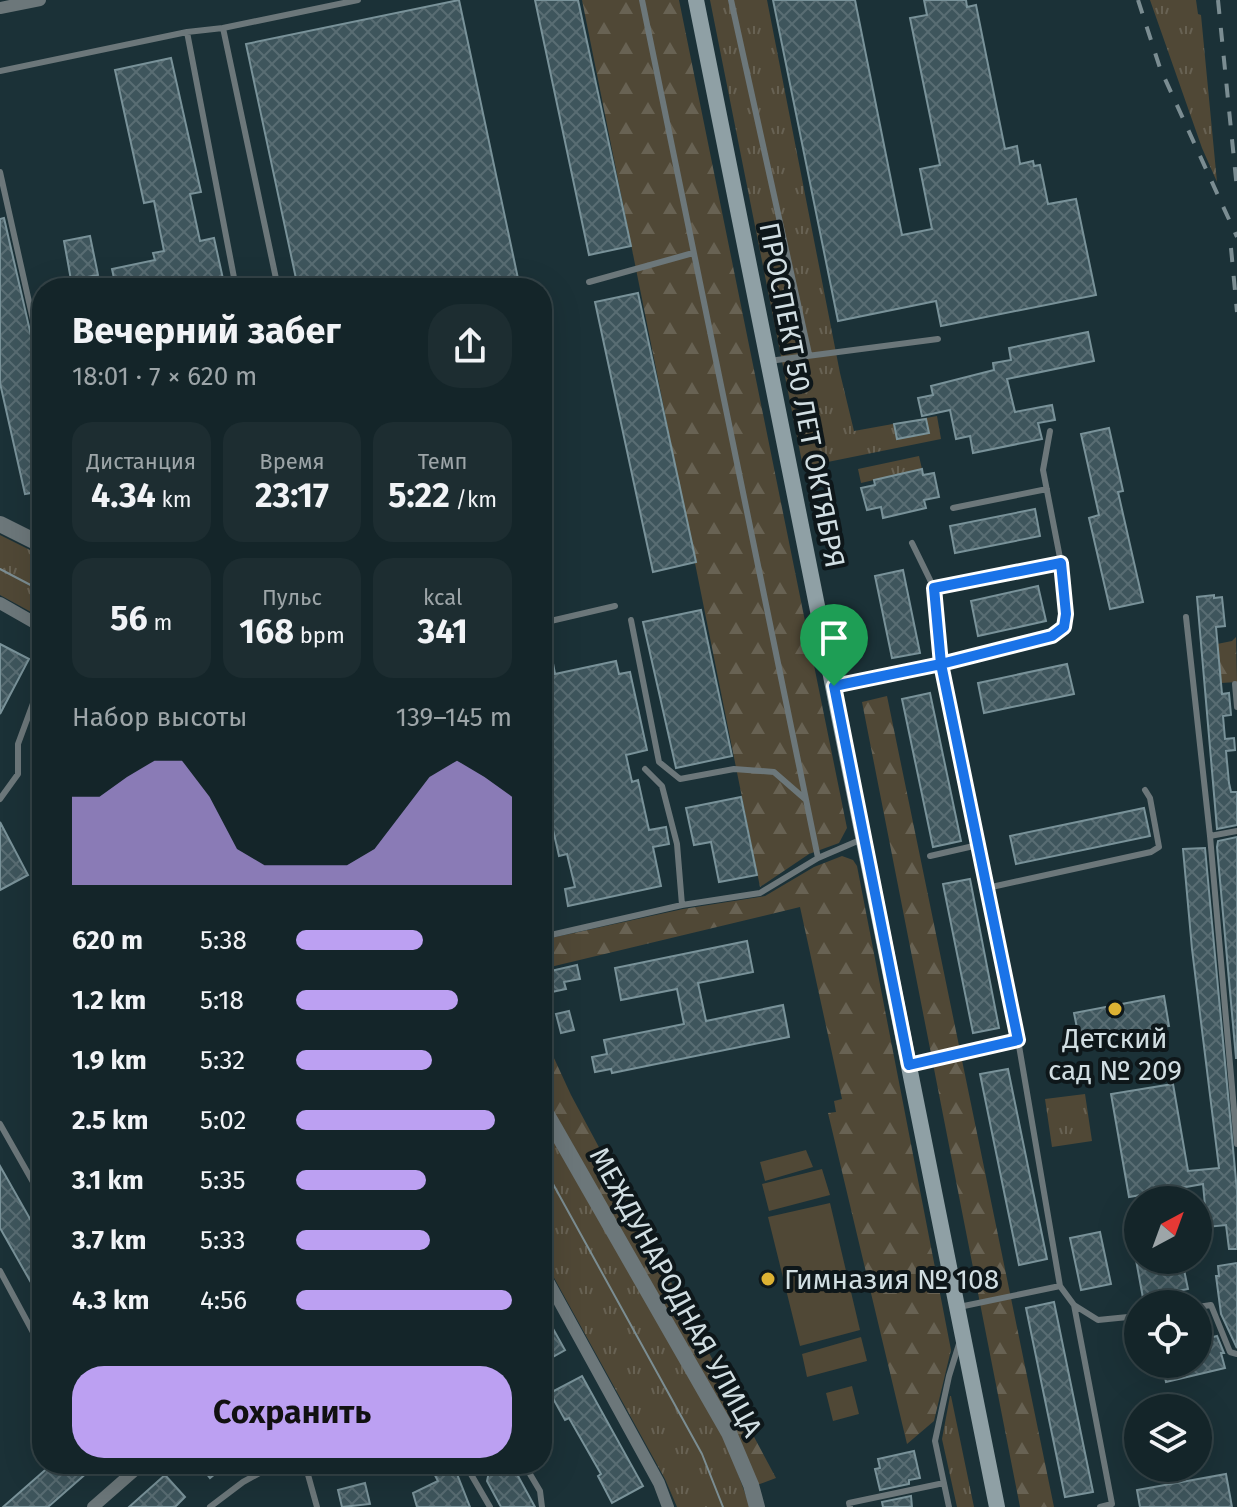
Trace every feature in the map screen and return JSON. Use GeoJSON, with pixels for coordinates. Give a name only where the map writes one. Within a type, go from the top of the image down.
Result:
{"type":"FeatureCollection","features":[{"type":"Feature","properties":{"kind":"main road","name":"ПРОСПЕКТ 50 ЛЕТ ОКТЯБРЯ"},"geometry":{"type":"LineString","coordinates":[[696,0],[997,1507]]}},
{"type":"Feature","properties":{"kind":"street"},"geometry":{"type":"LineString","coordinates":[[0,8],[40,0]]}},
{"type":"Feature","properties":{"kind":"street"},"geometry":{"type":"LineString","coordinates":[[0,524],[32,540]]}},
{"type":"Feature","properties":{"kind":"street"},"geometry":{"type":"LineString","coordinates":[[0,603],[32,621]]}},
{"type":"Feature","properties":{"kind":"street","name":"МЕЖДУНАРОДНАЯ УЛИЦА"},"geometry":{"type":"LineString","coordinates":[[552,1123],[729,1433],[757,1507]]}},
{"type":"Feature","properties":{"kind":"street"},"geometry":{"type":"LineString","coordinates":[[552,1288],[659,1483],[668,1507]]}},
{"type":"Feature","properties":{"kind":"street"},"geometry":{"type":"LineString","coordinates":[[93,1507],[131,1474]]}},
{"type":"Feature","properties":{"kind":"lane"},"geometry":{"type":"LineString","coordinates":[[0,71],[358,0]]}},
{"type":"Feature","properties":{"kind":"lane"},"geometry":{"type":"LineString","coordinates":[[642,0],[818,858]]}},
{"type":"Feature","properties":{"kind":"lane"},"geometry":{"type":"LineString","coordinates":[[731,0],[809,354]]}},
{"type":"Feature","properties":{"kind":"lane"},"geometry":{"type":"LineString","coordinates":[[223,28],[276,278]]}},
{"type":"Feature","properties":{"kind":"lane"},"geometry":{"type":"LineString","coordinates":[[187,32],[234,278]]}},
{"type":"Feature","properties":{"kind":"lane"},"geometry":{"type":"LineString","coordinates":[[0,172],[32,315]]}},
{"type":"Feature","properties":{"kind":"lane"},"geometry":{"type":"LineString","coordinates":[[589,282],[693,253]]}},
{"type":"Feature","properties":{"kind":"lane"},"geometry":{"type":"LineString","coordinates":[[769,361],[938,339]]}},
{"type":"Feature","properties":{"kind":"lane"},"geometry":{"type":"LineString","coordinates":[[834,686],[941,664],[1052,636],[1064,627],[1066,614],[1061,563],[1043,470],[1050,431]]}},
{"type":"Feature","properties":{"kind":"lane"},"geometry":{"type":"LineString","coordinates":[[953,508],[1047,489]]}},
{"type":"Feature","properties":{"kind":"lane"},"geometry":{"type":"LineString","coordinates":[[912,543],[934,588],[941,664],[1018,1040],[1060,1286],[1074,1305],[1098,1320],[1124,1317]]}},
{"type":"Feature","properties":{"kind":"lane"},"geometry":{"type":"LineString","coordinates":[[934,588],[1061,563]]}},
{"type":"Feature","properties":{"kind":"lane"},"geometry":{"type":"LineString","coordinates":[[552,621],[615,606]]}},
{"type":"Feature","properties":{"kind":"lane"},"geometry":{"type":"LineString","coordinates":[[1186,617],[1210,836],[1237,1144]]}},
{"type":"Feature","properties":{"kind":"lane"},"geometry":{"type":"LineString","coordinates":[[631,620],[659,762],[680,779],[734,769],[774,772],[805,799]]}},
{"type":"Feature","properties":{"kind":"lane"},"geometry":{"type":"LineString","coordinates":[[1235,684],[1237,707]]}},
{"type":"Feature","properties":{"kind":"lane"},"geometry":{"type":"LineString","coordinates":[[0,799],[18,774],[18,744],[32,706]]}},
{"type":"Feature","properties":{"kind":"lane"},"geometry":{"type":"LineString","coordinates":[[645,769],[662,786],[666,800],[677,844],[682,905]]}},
{"type":"Feature","properties":{"kind":"lane"},"geometry":{"type":"LineString","coordinates":[[987,888],[1151,852],[1159,847],[1150,798],[1145,790]]}},
{"type":"Feature","properties":{"kind":"lane"},"geometry":{"type":"LineString","coordinates":[[1210,836],[1237,832]]}},
{"type":"Feature","properties":{"kind":"lane"},"geometry":{"type":"LineString","coordinates":[[552,935],[682,905],[760,893],[818,858],[864,838]]}},
{"type":"Feature","properties":{"kind":"lane"},"geometry":{"type":"LineString","coordinates":[[930,856],[978,845]]}},
{"type":"Feature","properties":{"kind":"lane"},"geometry":{"type":"LineString","coordinates":[[909,1065],[1018,1040]]}},
{"type":"Feature","properties":{"kind":"lane"},"geometry":{"type":"LineString","coordinates":[[0,1124],[32,1180]]}},
{"type":"Feature","properties":{"kind":"lane"},"geometry":{"type":"LineString","coordinates":[[1,1277],[32,1331]]}},
{"type":"Feature","properties":{"kind":"lane"},"geometry":{"type":"LineString","coordinates":[[956,1308],[1060,1286]]}},
{"type":"Feature","properties":{"kind":"lane"},"geometry":{"type":"LineString","coordinates":[[1074,1305],[1112,1506],[1100,1507]]}},
{"type":"Feature","properties":{"kind":"lane"},"geometry":{"type":"LineString","coordinates":[[1212,1307],[1230,1352],[1237,1354]]}},
{"type":"Feature","properties":{"kind":"lane"},"geometry":{"type":"LineString","coordinates":[[949,1507],[935,1441],[949,1376],[962,1337]]}},
{"type":"Feature","properties":{"kind":"lane"},"geometry":{"type":"LineString","coordinates":[[210,1507],[258,1474]]}},
{"type":"Feature","properties":{"kind":"lane"},"geometry":{"type":"LineString","coordinates":[[308,1474],[317,1507]]}},
{"type":"Feature","properties":{"kind":"lane"},"geometry":{"type":"LineString","coordinates":[[471,1474],[490,1507]]}},
{"type":"Feature","properties":{"kind":"lane"},"geometry":{"type":"LineString","coordinates":[[530,1474],[540,1491],[542,1507]]}},
{"type":"Feature","properties":{"kind":"lane"},"geometry":{"type":"LineString","coordinates":[[850,1507],[849,1503],[944,1483]]}},
{"type":"Feature","properties":{"kind":"green space"},"geometry":{"type":"Polygon","coordinates":[[[582,0],[679,0],[847,828],[839,843],[809,854],[760,887],[582,0]]]}},
{"type":"Feature","properties":{"kind":"green space"},"geometry":{"type":"Polygon","coordinates":[[[710,0],[767,0],[854,431],[937,416],[941,439],[803,467],[710,0]]]}},
{"type":"Feature","properties":{"kind":"green space"},"geometry":{"type":"Polygon","coordinates":[[[1150,0],[1196,0],[1198,14],[1201,15],[1217,182],[1202,148],[1150,0]]]}},
{"type":"Feature","properties":{"kind":"green space"},"geometry":{"type":"Polygon","coordinates":[[[919,456],[922,469],[861,483],[858,469],[919,456]]]}},
{"type":"Feature","properties":{"kind":"green space"},"geometry":{"type":"Polygon","coordinates":[[[0,535],[32,551],[32,613],[0,595],[0,535]]]}},
{"type":"Feature","properties":{"kind":"green space"},"geometry":{"type":"Polygon","coordinates":[[[1236,637],[1237,682],[1221,683],[1217,644],[1236,637]]]}},
{"type":"Feature","properties":{"kind":"green space"},"geometry":{"type":"Polygon","coordinates":[[[887,696],[1054,1507],[1020,1507],[862,702],[887,696]]]}},
{"type":"Feature","properties":{"kind":"green space"},"geometry":{"type":"Polygon","coordinates":[[[842,856],[853,860],[857,866],[951,1350],[934,1421],[907,1444],[828,1113],[836,1112],[834,1101],[842,1099],[800,907],[552,967],[552,938],[683,909],[765,896],[814,867],[842,856]]]}},
{"type":"Feature","properties":{"kind":"green space"},"geometry":{"type":"Polygon","coordinates":[[[552,1054],[571,1095],[776,1478],[757,1485],[735,1431],[552,1111],[552,1054]]]}},
{"type":"Feature","properties":{"kind":"green space"},"geometry":{"type":"Polygon","coordinates":[[[1085,1094],[1092,1141],[1052,1147],[1045,1099],[1085,1094]]]}},
{"type":"Feature","properties":{"kind":"green space"},"geometry":{"type":"Polygon","coordinates":[[[552,1134],[724,1435],[750,1507],[677,1507],[665,1479],[552,1274],[552,1134]]]}},
{"type":"Feature","properties":{"kind":"green space"},"geometry":{"type":"Polygon","coordinates":[[[806,1150],[813,1167],[765,1181],[760,1162],[806,1150]]]}},
{"type":"Feature","properties":{"kind":"green space"},"geometry":{"type":"Polygon","coordinates":[[[822,1169],[830,1195],[769,1211],[762,1184],[822,1169]]]}},
{"type":"Feature","properties":{"kind":"green space"},"geometry":{"type":"Polygon","coordinates":[[[830,1203],[860,1330],[800,1346],[768,1217],[830,1203]]]}},
{"type":"Feature","properties":{"kind":"green space"},"geometry":{"type":"Polygon","coordinates":[[[861,1337],[867,1361],[807,1377],[802,1354],[861,1337]]]}},
{"type":"Feature","properties":{"kind":"green space"},"geometry":{"type":"Polygon","coordinates":[[[852,1386],[859,1414],[833,1421],[826,1393],[852,1386]]]}},
{"type":"Feature","properties":{"kind":"green space"},"geometry":{"type":"Polygon","coordinates":[[[950,1396],[974,1507],[957,1507],[942,1439],[950,1396]]]}},
{"type":"Feature","properties":{"kind":"building"},"geometry":{"type":"Polygon","coordinates":[[[459,0],[518,278],[296,278],[246,44],[459,0]]]}},
{"type":"Feature","properties":{"kind":"building"},"geometry":{"type":"Polygon","coordinates":[[[535,0],[578,0],[631,246],[589,255],[535,0]]]}},
{"type":"Feature","properties":{"kind":"building"},"geometry":{"type":"Polygon","coordinates":[[[773,0],[855,0],[902,235],[932,229],[920,169],[940,165],[910,18],[927,15],[924,0],[966,0],[967,7],[976,5],[1005,149],[1017,146],[1020,164],[1033,161],[1034,166],[1040,165],[1048,204],[1076,199],[1096,295],[941,326],[936,301],[838,321],[773,0]]]}},
{"type":"Feature","properties":{"kind":"building"},"geometry":{"type":"Polygon","coordinates":[[[171,58],[201,192],[190,194],[200,241],[214,238],[223,278],[114,278],[112,269],[155,260],[153,253],[164,251],[154,201],[144,203],[115,70],[171,58]]]}},
{"type":"Feature","properties":{"kind":"building"},"geometry":{"type":"Polygon","coordinates":[[[4,218],[32,340],[32,498],[31,493],[25,494],[0,383],[0,219],[4,218]]]}},
{"type":"Feature","properties":{"kind":"building"},"geometry":{"type":"Polygon","coordinates":[[[90,236],[98,275],[71,278],[64,241],[90,236]]]}},
{"type":"Feature","properties":{"kind":"building"},"geometry":{"type":"Polygon","coordinates":[[[638,293],[696,562],[653,572],[595,302],[638,293]]]}},
{"type":"Feature","properties":{"kind":"building"},"geometry":{"type":"Polygon","coordinates":[[[1088,332],[1094,361],[1007,379],[1015,412],[1052,405],[1055,420],[1038,423],[1042,439],[973,453],[970,436],[956,439],[950,410],[922,416],[918,398],[933,395],[931,386],[994,370],[993,363],[1011,360],[1009,348],[1088,332]]]}},
{"type":"Feature","properties":{"kind":"building"},"geometry":{"type":"Polygon","coordinates":[[[926,419],[929,433],[897,439],[894,424],[926,419]]]}},
{"type":"Feature","properties":{"kind":"building"},"geometry":{"type":"Polygon","coordinates":[[[1109,428],[1123,491],[1118,492],[1143,602],[1110,609],[1089,518],[1099,515],[1081,434],[1109,428]]]}},
{"type":"Feature","properties":{"kind":"building"},"geometry":{"type":"Polygon","coordinates":[[[922,469],[923,475],[934,473],[939,497],[924,500],[926,508],[883,518],[881,507],[867,510],[861,488],[875,485],[874,480],[922,469]]]}},
{"type":"Feature","properties":{"kind":"building"},"geometry":{"type":"Polygon","coordinates":[[[1035,509],[1040,536],[955,553],[950,526],[1035,509]]]}},
{"type":"Feature","properties":{"kind":"building"},"geometry":{"type":"Polygon","coordinates":[[[903,570],[920,653],[892,658],[875,576],[903,570]]]}},
{"type":"Feature","properties":{"kind":"building"},"geometry":{"type":"Polygon","coordinates":[[[1038,586],[1046,621],[978,636],[971,601],[1038,586]]]}},
{"type":"Feature","properties":{"kind":"building"},"geometry":{"type":"Polygon","coordinates":[[[1214,595],[1214,598],[1222,597],[1225,626],[1216,627],[1222,694],[1229,693],[1231,715],[1223,716],[1225,739],[1234,738],[1235,750],[1226,751],[1229,783],[1231,792],[1237,792],[1237,825],[1217,829],[1197,597],[1214,595]]]}},
{"type":"Feature","properties":{"kind":"building"},"geometry":{"type":"Polygon","coordinates":[[[701,610],[732,756],[676,768],[643,622],[701,610]]]}},
{"type":"Feature","properties":{"kind":"building"},"geometry":{"type":"Polygon","coordinates":[[[0,644],[29,659],[0,714],[0,644]]]}},
{"type":"Feature","properties":{"kind":"building"},"geometry":{"type":"Polygon","coordinates":[[[552,658],[555,674],[616,661],[619,674],[630,672],[647,750],[626,755],[632,782],[638,780],[649,830],[666,827],[669,844],[653,847],[661,886],[568,906],[565,889],[575,887],[567,854],[559,856],[552,825],[552,658]]]}},
{"type":"Feature","properties":{"kind":"building"},"geometry":{"type":"Polygon","coordinates":[[[1067,664],[1074,694],[984,713],[978,683],[1067,664]]]}},
{"type":"Feature","properties":{"kind":"building"},"geometry":{"type":"Polygon","coordinates":[[[930,693],[961,841],[933,847],[902,699],[930,693]]]}},
{"type":"Feature","properties":{"kind":"building"},"geometry":{"type":"Polygon","coordinates":[[[741,797],[757,875],[719,882],[711,842],[694,845],[686,808],[741,797]]]}},
{"type":"Feature","properties":{"kind":"building"},"geometry":{"type":"Polygon","coordinates":[[[1144,808],[1150,836],[1016,864],[1010,836],[1144,808]]]}},
{"type":"Feature","properties":{"kind":"building"},"geometry":{"type":"Polygon","coordinates":[[[0,822],[28,875],[0,890],[0,822]]]}},
{"type":"Feature","properties":{"kind":"building"},"geometry":{"type":"Polygon","coordinates":[[[1237,837],[1236,1058],[1217,847],[1218,841],[1237,837]]]}},
{"type":"Feature","properties":{"kind":"building"},"geometry":{"type":"Polygon","coordinates":[[[1205,848],[1237,1191],[1237,1249],[1229,1249],[1226,1225],[1212,1226],[1212,1186],[1127,1186],[1111,1094],[1173,1084],[1188,1171],[1219,1168],[1183,849],[1205,848]]]}},
{"type":"Feature","properties":{"kind":"building"},"geometry":{"type":"Polygon","coordinates":[[[970,879],[999,1028],[973,1033],[943,884],[970,879]]]}},
{"type":"Feature","properties":{"kind":"building"},"geometry":{"type":"Polygon","coordinates":[[[747,941],[753,972],[698,983],[706,1021],[783,1005],[789,1037],[612,1073],[611,1069],[595,1072],[592,1057],[607,1054],[604,1040],[684,1024],[677,989],[621,1000],[615,968],[747,941]]]}},
{"type":"Feature","properties":{"kind":"building"},"geometry":{"type":"Polygon","coordinates":[[[577,965],[580,979],[564,982],[566,989],[552,992],[552,971],[577,965]]]}},
{"type":"Feature","properties":{"kind":"building"},"geometry":{"type":"Polygon","coordinates":[[[1164,996],[1169,1026],[1080,1043],[1074,1013],[1164,996]]]}},
{"type":"Feature","properties":{"kind":"building"},"geometry":{"type":"Polygon","coordinates":[[[569,1011],[574,1030],[561,1033],[556,1014],[569,1011]]]}},
{"type":"Feature","properties":{"kind":"building"},"geometry":{"type":"Polygon","coordinates":[[[1008,1069],[1047,1259],[1019,1265],[980,1074],[1008,1069]]]}},
{"type":"Feature","properties":{"kind":"building"},"geometry":{"type":"Polygon","coordinates":[[[0,1166],[32,1222],[32,1284],[0,1228],[0,1166]]]}},
{"type":"Feature","properties":{"kind":"building"},"geometry":{"type":"Polygon","coordinates":[[[1100,1232],[1111,1284],[1081,1290],[1070,1238],[1100,1232]]]}},
{"type":"Feature","properties":{"kind":"building"},"geometry":{"type":"Polygon","coordinates":[[[1237,1263],[1237,1348],[1221,1314],[1216,1276],[1219,1276],[1218,1266],[1237,1263]]]}},
{"type":"Feature","properties":{"kind":"building"},"geometry":{"type":"Polygon","coordinates":[[[1139,1274],[1185,1274],[1188,1289],[1183,1290],[1142,1290],[1139,1274]]]}},
{"type":"Feature","properties":{"kind":"building"},"geometry":{"type":"Polygon","coordinates":[[[1054,1302],[1093,1492],[1065,1497],[1026,1308],[1054,1302]]]}},
{"type":"Feature","properties":{"kind":"building"},"geometry":{"type":"Polygon","coordinates":[[[552,1327],[565,1350],[552,1357],[552,1327]]]}},
{"type":"Feature","properties":{"kind":"building"},"geometry":{"type":"Polygon","coordinates":[[[1217,1336],[1224,1353],[1221,1353],[1225,1368],[1212,1371],[1212,1337],[1217,1336]]]}},
{"type":"Feature","properties":{"kind":"building"},"geometry":{"type":"Polygon","coordinates":[[[582,1376],[643,1486],[612,1503],[598,1476],[601,1474],[569,1418],[565,1420],[552,1392],[582,1376]]]}},
{"type":"Feature","properties":{"kind":"building"},"geometry":{"type":"Polygon","coordinates":[[[914,1451],[920,1478],[909,1480],[909,1484],[880,1490],[875,1469],[880,1468],[878,1459],[914,1451]]]}},
{"type":"Feature","properties":{"kind":"building"},"geometry":{"type":"Polygon","coordinates":[[[41,1474],[86,1474],[48,1507],[3,1507],[41,1474]]]}},
{"type":"Feature","properties":{"kind":"building"},"geometry":{"type":"Polygon","coordinates":[[[434,1474],[457,1474],[470,1507],[417,1507],[413,1493],[438,1481],[434,1474]]]}},
{"type":"Feature","properties":{"kind":"building"},"geometry":{"type":"Polygon","coordinates":[[[489,1474],[521,1474],[518,1476],[535,1507],[501,1507],[487,1481],[489,1474]]]}},
{"type":"Feature","properties":{"kind":"building"},"geometry":{"type":"Polygon","coordinates":[[[1226,1474],[1232,1507],[1140,1507],[1137,1490],[1182,1482],[1212,1482],[1212,1477],[1226,1474]]]}},
{"type":"Feature","properties":{"kind":"building"},"geometry":{"type":"Polygon","coordinates":[[[165,1475],[185,1497],[175,1507],[129,1507],[165,1475]]]}},
{"type":"Feature","properties":{"kind":"building"},"geometry":{"type":"Polygon","coordinates":[[[365,1483],[370,1504],[342,1507],[338,1490],[365,1483]]]}},
{"type":"Feature","properties":{"kind":"building"},"geometry":{"type":"Polygon","coordinates":[[[911,1496],[912,1507],[883,1507],[882,1502],[911,1496]]]}},
{"type":"Feature","properties":{"kind":"tram line"},"geometry":{"type":"LineString","coordinates":[[0,569],[32,586]]}},
{"type":"Feature","properties":{"kind":"tram line"},"geometry":{"type":"LineString","coordinates":[[552,1182],[702,1454],[723,1507]]}},
{"type":"Feature","properties":{"kind":"railway"},"geometry":{"type":"LineString","coordinates":[[1138,0],[1160,68],[1237,237]]}},
{"type":"Feature","properties":{"kind":"railway"},"geometry":{"type":"LineString","coordinates":[[1218,0],[1237,189]]}},
{"type":"Feature","properties":{"kind":"railway"},"geometry":{"type":"LineString","coordinates":[[1231,248],[1237,312]]}},
{"type":"Feature","properties":{"kind":"place","name":"Детский сад № 209"},"geometry":{"type":"Point","coordinates":[1115,1009]}},
{"type":"Feature","properties":{"kind":"place","name":"Гимназия № 108"},"geometry":{"type":"Point","coordinates":[768,1279]}},
{"type":"Feature","properties":{"kind":"route"},"geometry":{"type":"LineString","coordinates":[[834,686],[909,1065],[1018,1040],[941,664],[1052,636],[1064,627],[1066,614],[1061,563],[934,588],[941,664],[834,686]]}}]}
